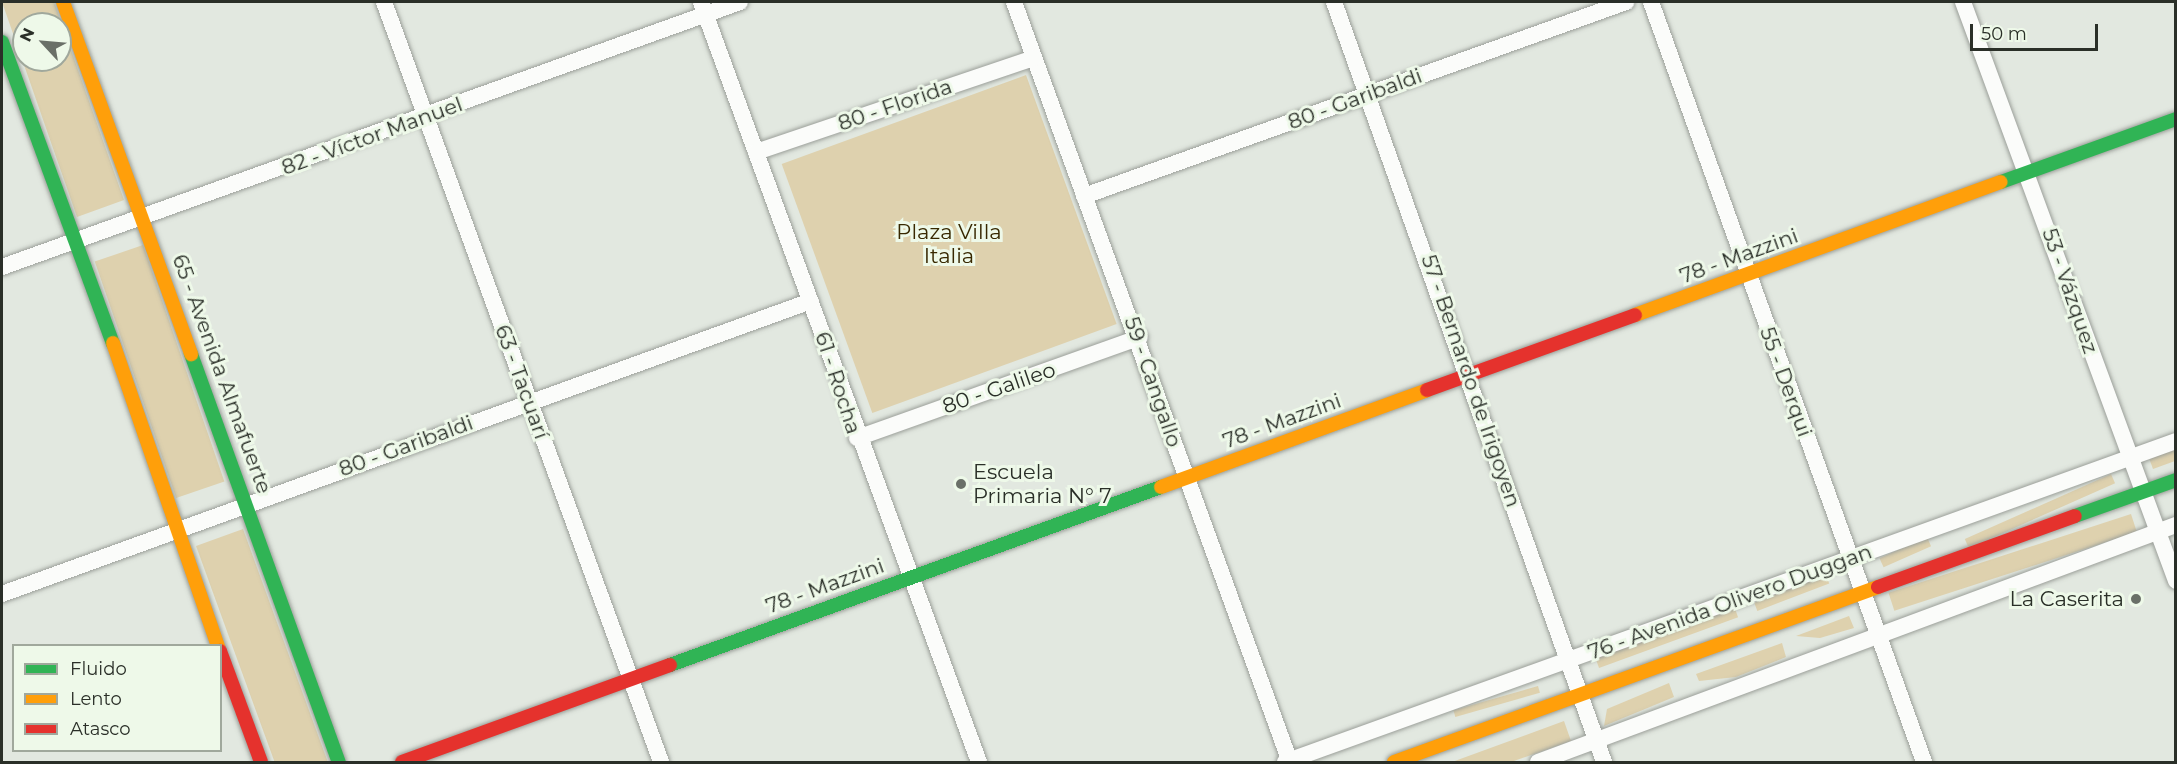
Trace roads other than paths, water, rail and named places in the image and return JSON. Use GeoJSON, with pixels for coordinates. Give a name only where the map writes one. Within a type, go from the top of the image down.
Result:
{"type":"FeatureCollection","features":[{"type":"Feature","properties":{"kind":"main road","name":"65 - Avenida Almafuerte"},"geometry":{"type":"LineString","coordinates":[[63,2],[144,219],[339,762]]}},
{"type":"Feature","properties":{"kind":"main road"},"geometry":{"type":"LineString","coordinates":[[2,42],[77,239],[218,644]]}},
{"type":"Feature","properties":{"kind":"main road","name":"78 - Mazzini"},"geometry":{"type":"LineString","coordinates":[[402,762],[2175,119]]}},
{"type":"Feature","properties":{"kind":"main road","name":"76 - Avenida Olivero Duggan"},"geometry":{"type":"LineString","coordinates":[[1394,762],[2175,480]]}},
{"type":"Feature","properties":{"kind":"main road"},"geometry":{"type":"LineString","coordinates":[[222,656],[261,762]]}},
{"type":"Feature","properties":{"kind":"street","name":"63 - Tacuarí"},"geometry":{"type":"LineString","coordinates":[[384,2],[424,117],[662,762]]}},
{"type":"Feature","properties":{"kind":"street","name":"82 - Víctor Manuel"},"geometry":{"type":"LineString","coordinates":[[2,267],[77,239],[144,219],[424,117],[703,7],[740,2]]}},
{"type":"Feature","properties":{"kind":"street","name":"59 - Cangallo"},"geometry":{"type":"LineString","coordinates":[[1014,2],[1084,196],[1140,338],[1186,478],[1288,762]]}},
{"type":"Feature","properties":{"kind":"street","name":"57 - Bernardo de Irigoyen"},"geometry":{"type":"LineString","coordinates":[[1334,2],[1470,375],[1567,663],[1604,762]]}},
{"type":"Feature","properties":{"kind":"street","name":"80 - Garibaldi"},"geometry":{"type":"LineString","coordinates":[[1084,196],[1626,2]]}},
{"type":"Feature","properties":{"kind":"street","name":"55 - Derqui"},"geometry":{"type":"LineString","coordinates":[[1651,2],[1747,276],[1851,556],[1924,762]]}},
{"type":"Feature","properties":{"kind":"street","name":"53 - Vázquez"},"geometry":{"type":"LineString","coordinates":[[1963,2],[2029,171],[2127,459],[2158,532],[2175,581]]}},
{"type":"Feature","properties":{"kind":"street","name":"61 - Rocha"},"geometry":{"type":"LineString","coordinates":[[703,7],[812,301],[857,438],[979,762]]}},
{"type":"Feature","properties":{"kind":"street","name":"80 - Florida"},"geometry":{"type":"LineString","coordinates":[[756,152],[1034,58]]}},
{"type":"Feature","properties":{"kind":"street","name":"80 - Garibaldi"},"geometry":{"type":"LineString","coordinates":[[2,594],[530,401],[812,301]]}},
{"type":"Feature","properties":{"kind":"street","name":"80 - Galileo"},"geometry":{"type":"LineString","coordinates":[[857,438],[1140,338]]}},
{"type":"Feature","properties":{"kind":"street","name":"76 - Avenida Olivero Duggan"},"geometry":{"type":"LineString","coordinates":[[1288,762],[1567,663],[1851,556],[2175,441]]}},
{"type":"Feature","properties":{"kind":"street"},"geometry":{"type":"LineString","coordinates":[[1538,762],[2175,525]]}},
{"type":"Feature","properties":{"kind":"place","name":"Escuela Primaria N° 7"},"geometry":{"type":"Point","coordinates":[961,484]}},
{"type":"Feature","properties":{"kind":"place","name":"La Caserita"},"geometry":{"type":"Point","coordinates":[2136,599]}},
{"type":"Feature","properties":{"kind":"park label","name":"Plaza Villa Italia"},"geometry":{"type":"Point","coordinates":[949,244]}}]}
